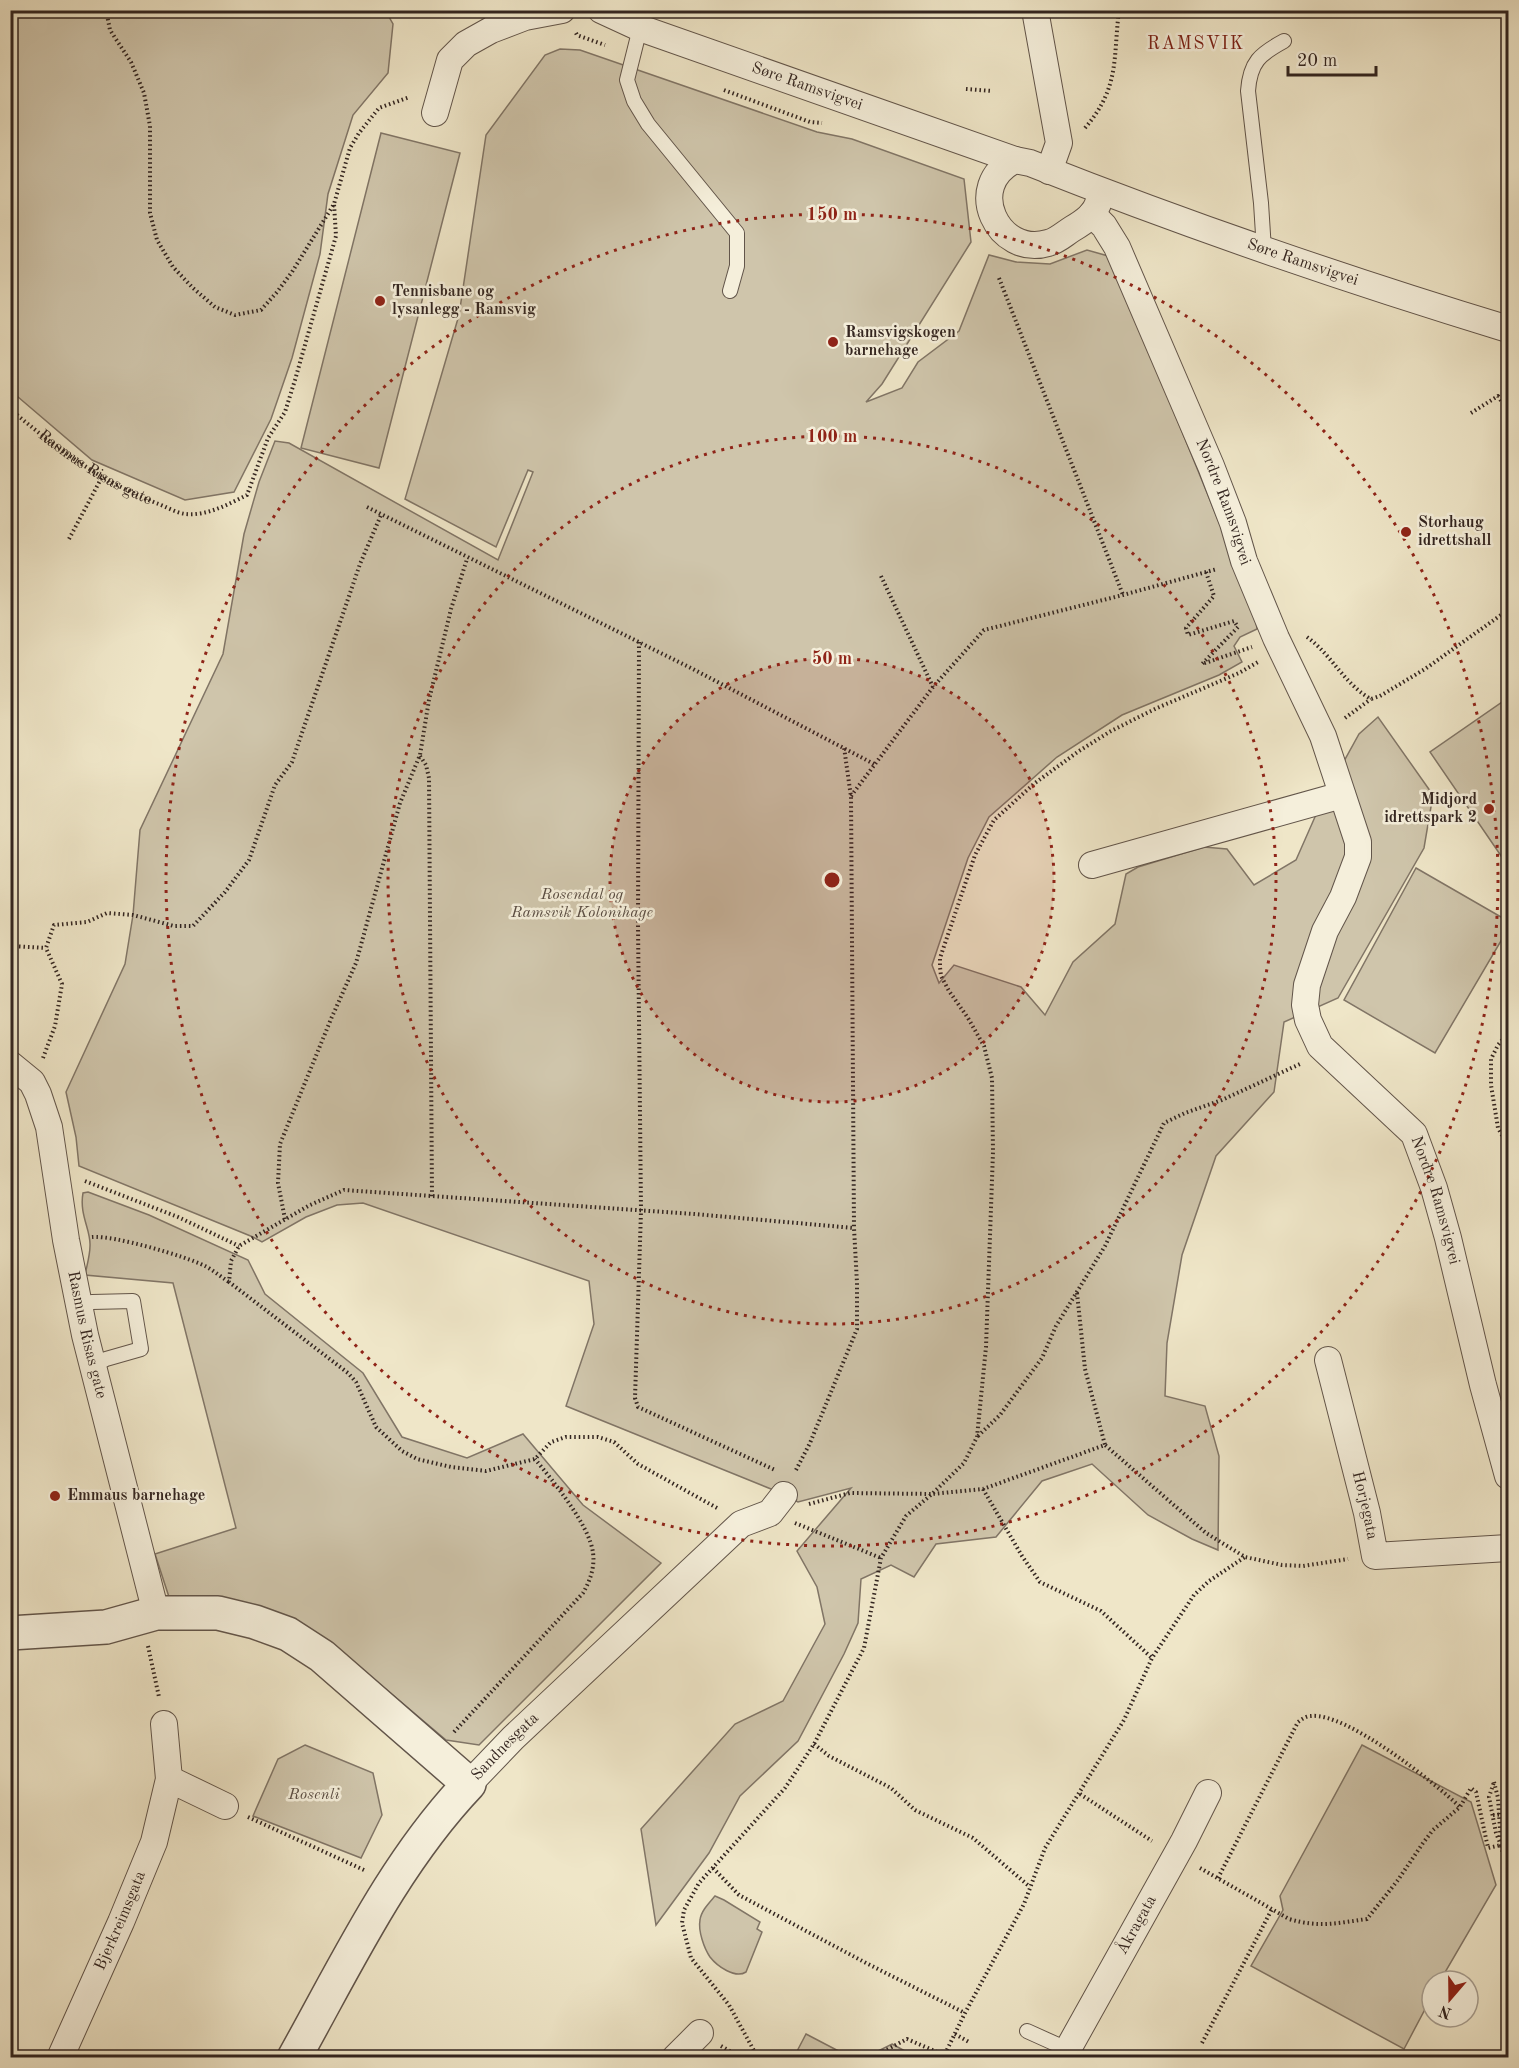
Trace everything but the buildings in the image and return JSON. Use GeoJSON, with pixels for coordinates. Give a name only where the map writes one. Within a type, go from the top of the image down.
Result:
{"type":"FeatureCollection","features":[{"type":"Feature","properties":{"kind":"street"},"geometry":{"type":"LineString","coordinates":[[438,102],[450,60],[466,44],[491,30],[525,17],[562,10]]}},
{"type":"Feature","properties":{"kind":"street","name":"Søre Ramsvigvei"},"geometry":{"type":"LineString","coordinates":[[601,10],[640,28],[1020,160],[1325,272],[1509,329]]}},
{"type":"Feature","properties":{"kind":"street"},"geometry":{"type":"LineString","coordinates":[[1035,10],[1059,143],[1049,171]]}},
{"type":"Feature","properties":{"kind":"street"},"geometry":{"type":"LineString","coordinates":[[1015,160],[994,177],[989,199],[990,210],[1007,235],[1033,245],[1049,243],[1081,224],[1092,214],[1099,201],[1099,189]]}},
{"type":"Feature","properties":{"kind":"street","name":"Nordre Ramsvigvei"},"geometry":{"type":"LineString","coordinates":[[1092,214],[1104,226],[1117,247],[1211,466],[1233,523],[1244,561],[1276,638],[1323,736],[1358,842],[1358,857],[1325,931],[1307,985],[1305,1005],[1308,1020],[1320,1046],[1414,1134],[1434,1188],[1448,1238],[1483,1385],[1509,1476]]}},
{"type":"Feature","properties":{"kind":"street"},"geometry":{"type":"LineString","coordinates":[[1092,865],[1342,795]]}},
{"type":"Feature","properties":{"kind":"street","name":"Rasmus Risas gate"},"geometry":{"type":"LineString","coordinates":[[10,1064],[32,1082],[49,1127],[79,1306],[147,1615]]}},
{"type":"Feature","properties":{"kind":"street","name":"Horjegata"},"geometry":{"type":"LineString","coordinates":[[1328,1360],[1367,1513],[1375,1556],[1509,1548]]}},
{"type":"Feature","properties":{"kind":"street","name":"Sandnesgata"},"geometry":{"type":"LineString","coordinates":[[294,2058],[390,1886],[414,1849],[448,1806],[513,1738],[741,1524],[782,1495]]}},
{"type":"Feature","properties":{"kind":"street"},"geometry":{"type":"LineString","coordinates":[[10,1633],[106,1627],[147,1615],[218,1613],[255,1622],[288,1634],[322,1656],[469,1784]]}},
{"type":"Feature","properties":{"kind":"street","name":"Bjerkreimsgata"},"geometry":{"type":"LineString","coordinates":[[60,2058],[154,1842],[170,1779],[164,1724]]}},
{"type":"Feature","properties":{"kind":"street"},"geometry":{"type":"LineString","coordinates":[[170,1779],[225,1806]]}},
{"type":"Feature","properties":{"kind":"street","name":"Åkragata"},"geometry":{"type":"LineString","coordinates":[[1071,2055],[1208,1793]]}},
{"type":"Feature","properties":{"kind":"street"},"geometry":{"type":"LineString","coordinates":[[675,2058],[700,2033]]}},
{"type":"Feature","properties":{"kind":"lane"},"geometry":{"type":"LineString","coordinates":[[640,28],[627,80],[634,101],[648,124],[737,233],[737,266],[730,291]]}},
{"type":"Feature","properties":{"kind":"lane"},"geometry":{"type":"LineString","coordinates":[[1263,250],[1261,202],[1248,90],[1249,78],[1258,58],[1266,50],[1284,41]]}},
{"type":"Feature","properties":{"kind":"lane"},"geometry":{"type":"LineString","coordinates":[[79,1306],[92,1302],[133,1301],[141,1349],[106,1359],[92,1366]]}},
{"type":"Feature","properties":{"kind":"lane"},"geometry":{"type":"LineString","coordinates":[[1027,2031],[1071,2055]]}},
{"type":"Feature","properties":{"kind":"path"},"geometry":{"type":"LineString","coordinates":[[106,10],[110,30],[131,62],[144,93],[150,126],[150,213],[157,240],[173,267],[193,288],[214,307],[235,315],[261,310],[292,272],[334,204],[350,148],[370,118],[380,108],[402,99],[438,102]]}},
{"type":"Feature","properties":{"kind":"path"},"geometry":{"type":"LineString","coordinates":[[1059,143],[1068,140],[1085,127],[1100,110],[1110,91],[1115,66],[1119,10]]}},
{"type":"Feature","properties":{"kind":"path"},"geometry":{"type":"LineString","coordinates":[[966,89],[992,91]]}},
{"type":"Feature","properties":{"kind":"path","name":"Rasmus Risas gate"},"geometry":{"type":"LineString","coordinates":[[10,409],[53,445],[102,477],[186,514],[205,513],[247,495],[268,438],[285,412],[296,380],[336,236],[334,204]]}},
{"type":"Feature","properties":{"kind":"path"},"geometry":{"type":"LineString","coordinates":[[999,278],[1123,595]]}},
{"type":"Feature","properties":{"kind":"path"},"geometry":{"type":"LineString","coordinates":[[1471,413],[1498,396],[1509,412]]}},
{"type":"Feature","properties":{"kind":"path"},"geometry":{"type":"LineString","coordinates":[[69,539],[102,477]]}},
{"type":"Feature","properties":{"kind":"path"},"geometry":{"type":"LineString","coordinates":[[367,507],[467,559],[639,642],[874,764]]}},
{"type":"Feature","properties":{"kind":"path"},"geometry":{"type":"LineString","coordinates":[[40,1067],[55,1026],[62,984],[46,948],[54,925],[87,922],[107,913],[133,915],[174,926],[192,926],[225,892],[249,860],[275,785],[292,762],[360,564],[381,514]]}},
{"type":"Feature","properties":{"kind":"path"},"geometry":{"type":"LineString","coordinates":[[285,1219],[278,1183],[280,1144],[356,963],[400,803],[420,755],[429,700],[451,609],[467,559]]}},
{"type":"Feature","properties":{"kind":"path"},"geometry":{"type":"LineString","coordinates":[[850,797],[933,687],[984,630],[1123,595],[1244,561]]}},
{"type":"Feature","properties":{"kind":"path"},"geometry":{"type":"LineString","coordinates":[[1206,572],[1214,596],[1186,628],[1188,635],[1234,621],[1238,627],[1202,664],[1296,633],[1304,636],[1328,657],[1355,689],[1371,699],[1425,669],[1509,610]]}},
{"type":"Feature","properties":{"kind":"path"},"geometry":{"type":"LineString","coordinates":[[881,576],[933,687]]}},
{"type":"Feature","properties":{"kind":"path"},"geometry":{"type":"LineString","coordinates":[[977,1437],[986,1347],[993,1152],[992,1078],[984,1046],[949,991],[941,976],[940,967],[940,958],[975,855],[994,820],[1035,783],[1079,751],[1138,717],[1239,674],[1270,652],[1276,638]]}},
{"type":"Feature","properties":{"kind":"path"},"geometry":{"type":"LineString","coordinates":[[639,642],[638,937],[641,1210],[635,1398],[638,1407],[751,1460],[782,1495],[881,1557]]}},
{"type":"Feature","properties":{"kind":"path"},"geometry":{"type":"LineString","coordinates":[[782,1495],[814,1434],[857,1329],[850,797],[844,747]]}},
{"type":"Feature","properties":{"kind":"path"},"geometry":{"type":"LineString","coordinates":[[420,755],[426,765],[429,778],[432,1197]]}},
{"type":"Feature","properties":{"kind":"path"},"geometry":{"type":"LineString","coordinates":[[10,946],[46,948]]}},
{"type":"Feature","properties":{"kind":"path"},"geometry":{"type":"LineString","coordinates":[[1509,1033],[1498,1045],[1491,1059],[1491,1085],[1498,1128],[1509,1146]]}},
{"type":"Feature","properties":{"kind":"path"},"geometry":{"type":"LineString","coordinates":[[758,2058],[729,2005],[691,1958],[682,1923],[684,1910],[695,1889],[785,1788],[814,1744],[864,1648],[881,1557],[906,1516],[964,1463],[977,1437],[1000,1415],[1042,1358],[1056,1326],[1105,1246],[1164,1123],[1222,1100],[1293,1067],[1311,1057],[1320,1046]]}},
{"type":"Feature","properties":{"kind":"path"},"geometry":{"type":"LineString","coordinates":[[56,1170],[145,1203],[239,1246]]}},
{"type":"Feature","properties":{"kind":"path"},"geometry":{"type":"LineString","coordinates":[[229,1282],[231,1261],[239,1246],[285,1219],[344,1190],[641,1210],[854,1228]]}},
{"type":"Feature","properties":{"kind":"path"},"geometry":{"type":"LineString","coordinates":[[88,1238],[99,1236],[149,1248],[205,1266],[229,1282],[308,1341],[356,1382],[376,1427],[402,1451],[417,1459],[435,1464],[486,1471],[535,1459],[551,1442],[566,1437],[598,1437],[614,1442],[638,1464],[741,1524]]}},
{"type":"Feature","properties":{"kind":"path"},"geometry":{"type":"LineString","coordinates":[[1077,1291],[1085,1369],[1105,1445],[1206,1533],[1245,1557],[1282,1565],[1303,1566],[1375,1556]]}},
{"type":"Feature","properties":{"kind":"path"},"geometry":{"type":"LineString","coordinates":[[782,1495],[932,1494],[983,1489],[1105,1445]]}},
{"type":"Feature","properties":{"kind":"path"},"geometry":{"type":"LineString","coordinates":[[435,1756],[446,1740],[583,1593],[589,1581],[594,1556],[591,1541],[560,1491],[535,1459]]}},
{"type":"Feature","properties":{"kind":"path"},"geometry":{"type":"LineString","coordinates":[[983,1489],[1040,1582],[1101,1611],[1152,1659]]}},
{"type":"Feature","properties":{"kind":"path"},"geometry":{"type":"LineString","coordinates":[[871,2058],[907,2039],[944,2056],[1024,1904],[1045,1848],[1124,1720],[1152,1659],[1194,1595],[1209,1581],[1245,1557]]}},
{"type":"Feature","properties":{"kind":"path"},"geometry":{"type":"LineString","coordinates":[[147,1615],[148,1647],[164,1724]]}},
{"type":"Feature","properties":{"kind":"path"},"geometry":{"type":"LineString","coordinates":[[1218,1878],[1298,1722],[1309,1716],[1322,1716],[1350,1727],[1369,1738],[1443,1791],[1460,1807]]}},
{"type":"Feature","properties":{"kind":"path"},"geometry":{"type":"LineString","coordinates":[[814,1744],[829,1756],[891,1788],[915,1810],[973,1838],[1030,1887]]}},
{"type":"Feature","properties":{"kind":"path"},"geometry":{"type":"LineString","coordinates":[[1501,1845],[1496,1833],[1489,1797],[1494,1782],[1498,1798],[1501,1845],[1506,1868],[1509,1868]]}},
{"type":"Feature","properties":{"kind":"path"},"geometry":{"type":"LineString","coordinates":[[1080,1794],[1173,1857],[1207,1871],[1289,1919],[1304,1924],[1323,1925],[1367,1918],[1434,1830],[1460,1807],[1471,1788],[1476,1792],[1488,1848],[1501,1845]]}},
{"type":"Feature","properties":{"kind":"path"},"geometry":{"type":"LineString","coordinates":[[225,1806],[358,1866],[390,1886]]}},
{"type":"Feature","properties":{"kind":"path"},"geometry":{"type":"LineString","coordinates":[[1493,1815],[1506,1814]]}},
{"type":"Feature","properties":{"kind":"path"},"geometry":{"type":"LineString","coordinates":[[713,1868],[739,1895],[965,2013]]}},
{"type":"Feature","properties":{"kind":"path"},"geometry":{"type":"LineString","coordinates":[[1202,2043],[1272,1909]]}},
{"type":"Feature","properties":{"kind":"path"},"geometry":{"type":"LineString","coordinates":[[955,2034],[969,2042]]}},
{"type":"Feature","properties":{"kind":"green space"},"geometry":{"type":"Polygon","coordinates":[[[385,10],[393,24],[388,73],[353,115],[328,194],[320,254],[292,358],[271,419],[234,492],[185,500],[92,460],[11,391],[11,11],[385,10]]]}},
{"type":"Feature","properties":{"kind":"green space","name":"Rosendal og Ramsvik Kolonihage"},"geometry":{"type":"Polygon","coordinates":[[[560,49],[580,50],[817,132],[852,139],[964,179],[971,242],[882,384],[866,402],[902,388],[918,362],[959,331],[989,255],[1016,262],[1050,264],[1087,250],[1108,256],[1128,299],[1254,608],[1257,629],[1240,637],[1234,646],[1242,662],[1219,675],[1122,715],[1057,757],[989,817],[968,858],[932,965],[939,983],[954,965],[1021,987],[1045,1015],[1073,962],[1115,924],[1126,874],[1138,867],[1204,847],[1227,849],[1254,885],[1296,860],[1322,801],[1359,734],[1378,717],[1433,795],[1424,848],[1338,998],[1284,1022],[1274,1092],[1216,1156],[1182,1255],[1167,1343],[1165,1396],[1205,1406],[1219,1456],[1218,1550],[1148,1515],[1092,1464],[1042,1481],[996,1537],[936,1544],[914,1577],[891,1565],[861,1579],[858,1623],[798,1741],[740,1796],[709,1853],[656,1925],[641,1829],[735,1724],[783,1701],[825,1624],[817,1587],[797,1551],[851,1488],[798,1502],[566,1406],[594,1324],[589,1281],[363,1203],[337,1205],[306,1217],[262,1242],[79,1166],[76,1137],[66,1092],[125,964],[133,915],[140,830],[223,654],[244,534],[259,482],[275,441],[289,443],[498,560],[533,472],[528,470],[496,547],[405,499],[459,315],[486,135],[545,55],[560,49]]]}},
{"type":"Feature","properties":{"kind":"green space","name":"Tennisbane og lysanlegg - Ramsvig"},"geometry":{"type":"Polygon","coordinates":[[[381,133],[460,153],[379,468],[301,448],[381,133]]]}},
{"type":"Feature","properties":{"kind":"green space","name":"Midjord idrettspark 2"},"geometry":{"type":"Polygon","coordinates":[[[1508,698],[1508,866],[1430,752],[1508,698]]]}},
{"type":"Feature","properties":{"kind":"green space"},"geometry":{"type":"Polygon","coordinates":[[[1416,868],[1508,921],[1508,929],[1435,1053],[1344,1000],[1416,868]]]}},
{"type":"Feature","properties":{"kind":"green space"},"geometry":{"type":"Polygon","coordinates":[[[88,1192],[149,1215],[248,1260],[265,1294],[363,1373],[402,1437],[467,1458],[523,1434],[583,1505],[661,1563],[479,1745],[446,1740],[388,1691],[315,1636],[170,1600],[155,1554],[236,1528],[173,1283],[85,1275],[90,1253],[90,1240],[82,1201],[83,1193],[88,1192]]]}},
{"type":"Feature","properties":{"kind":"green space","name":"Rosenli"},"geometry":{"type":"Polygon","coordinates":[[[305,1745],[373,1773],[382,1815],[361,1858],[253,1816],[278,1759],[305,1745]]]}},
{"type":"Feature","properties":{"kind":"green space"},"geometry":{"type":"Polygon","coordinates":[[[1362,1745],[1471,1802],[1496,1885],[1447,1969],[1420,1969],[1420,2019],[1404,2049],[1251,1966],[1283,1910],[1280,1896],[1362,1745]]]}},
{"type":"Feature","properties":{"kind":"green space"},"geometry":{"type":"Polygon","coordinates":[[[715,1896],[760,1922],[757,1929],[762,1932],[746,1972],[742,1974],[732,1973],[717,1964],[710,1957],[704,1944],[700,1929],[701,1917],[715,1896]]]}},
{"type":"Feature","properties":{"kind":"green space"},"geometry":{"type":"Polygon","coordinates":[[[806,2034],[850,2057],[794,2057],[806,2034]]]}},
{"type":"Feature","properties":{"kind":"green space"},"geometry":{"type":"Polygon","coordinates":[[[892,2044],[916,2057],[866,2057],[892,2044]]]}},
{"type":"Feature","properties":{"kind":"place","name":"Tennisbane og lysanlegg - Ramsvig"},"geometry":{"type":"Point","coordinates":[380,301]}},
{"type":"Feature","properties":{"kind":"place","name":"Ramsvigskogen barnehage"},"geometry":{"type":"Point","coordinates":[833,342]}},
{"type":"Feature","properties":{"kind":"place","name":"Storhaug idrettshall"},"geometry":{"type":"Point","coordinates":[1406,532]}},
{"type":"Feature","properties":{"kind":"place","name":"Midjord idrettspark 2"},"geometry":{"type":"Point","coordinates":[1489,809]}},
{"type":"Feature","properties":{"kind":"place","name":"Emmaus barnehage"},"geometry":{"type":"Point","coordinates":[55,1496]}},
{"type":"Feature","properties":{"kind":"district","name":"RAMSVIK"},"geometry":{"type":"Point","coordinates":[1196,44]}}]}
